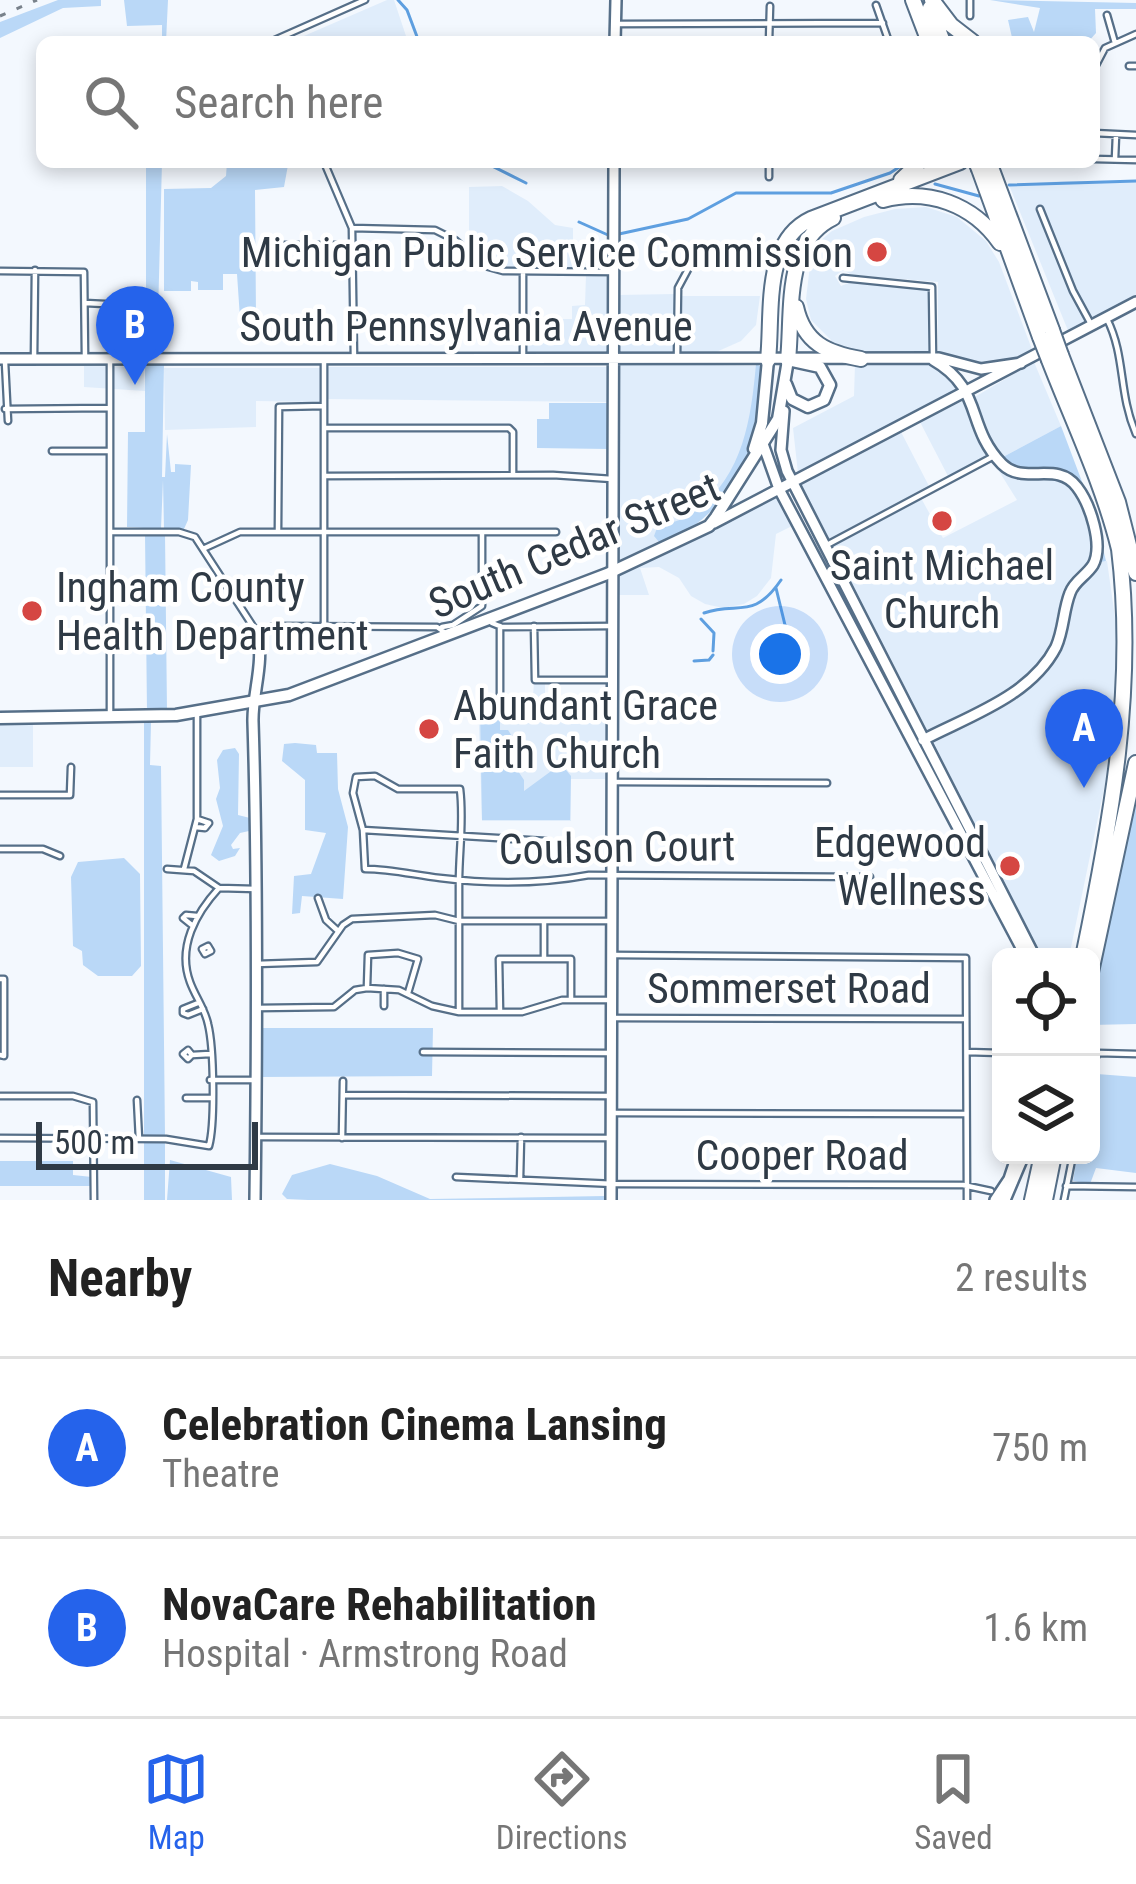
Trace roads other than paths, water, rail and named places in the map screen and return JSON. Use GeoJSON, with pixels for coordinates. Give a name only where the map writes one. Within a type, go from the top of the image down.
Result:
{"type":"FeatureCollection","features":[{"type":"Feature","properties":{"kind":"highway"},"geometry":{"type":"LineString","coordinates":[[913,0],[926,36]]}},
{"type":"Feature","properties":{"kind":"highway"},"geometry":{"type":"LineString","coordinates":[[929,0],[941,36]]}},
{"type":"Feature","properties":{"kind":"highway"},"geometry":{"type":"LineString","coordinates":[[929,0],[965,36]]}},
{"type":"Feature","properties":{"kind":"highway"},"geometry":{"type":"LineString","coordinates":[[868,201],[913,168]]}},
{"type":"Feature","properties":{"kind":"highway"},"geometry":{"type":"LineString","coordinates":[[788,360],[798,256],[808,236],[826,221],[946,168]]}},
{"type":"Feature","properties":{"kind":"highway"},"geometry":{"type":"LineString","coordinates":[[768,360],[777,262],[784,240],[802,223],[970,168]]}},
{"type":"Feature","properties":{"kind":"highway"},"geometry":{"type":"LineString","coordinates":[[983,168],[1012,263],[1046,334]]}},
{"type":"Feature","properties":{"kind":"highway"},"geometry":{"type":"LineString","coordinates":[[984,168],[1055,357],[1118,502],[1136,574]]}},
{"type":"Feature","properties":{"kind":"highway"},"geometry":{"type":"LineString","coordinates":[[868,201],[907,195],[946,201],[982,222],[1012,263]]}},
{"type":"Feature","properties":{"kind":"highway"},"geometry":{"type":"LineString","coordinates":[[794,296],[801,325],[812,340],[833,354],[861,359]]}},
{"type":"Feature","properties":{"kind":"highway"},"geometry":{"type":"LineString","coordinates":[[1055,357],[1118,548],[1132,641],[1127,741],[1085,948]]}},
{"type":"Feature","properties":{"kind":"highway"},"geometry":{"type":"LineString","coordinates":[[1096,948],[1136,763]]}},
{"type":"Feature","properties":{"kind":"highway"},"geometry":{"type":"LineString","coordinates":[[1032,1200],[1040,1164]]}},
{"type":"Feature","properties":{"kind":"highway"},"geometry":{"type":"LineString","coordinates":[[1045,1200],[1052,1164]]}},
{"type":"Feature","properties":{"kind":"main road"},"geometry":{"type":"LineString","coordinates":[[688,537],[721,503],[752,454],[762,423],[768,360]]}},
{"type":"Feature","properties":{"kind":"main road"},"geometry":{"type":"LineString","coordinates":[[709,526],[777,422],[788,360],[821,368],[830,387],[823,402],[808,407],[792,400],[785,389]]}},
{"type":"Feature","properties":{"kind":"main road","name":"South Cedar Street"},"geometry":{"type":"LineString","coordinates":[[0,718],[109,718],[252,704],[318,686],[444,632],[487,621],[611,572],[709,526]]}},
{"type":"Feature","properties":{"kind":"street"},"geometry":{"type":"LineString","coordinates":[[284,36],[365,0]]}},
{"type":"Feature","properties":{"kind":"street"},"geometry":{"type":"LineString","coordinates":[[615,36],[616,0]]}},
{"type":"Feature","properties":{"kind":"street"},"geometry":{"type":"LineString","coordinates":[[970,0],[970,16]]}},
{"type":"Feature","properties":{"kind":"street"},"geometry":{"type":"LineString","coordinates":[[876,5],[887,36]]}},
{"type":"Feature","properties":{"kind":"street"},"geometry":{"type":"LineString","coordinates":[[769,36],[770,6]]}},
{"type":"Feature","properties":{"kind":"street"},"geometry":{"type":"LineString","coordinates":[[1107,15],[1115,43]]}},
{"type":"Feature","properties":{"kind":"street"},"geometry":{"type":"LineString","coordinates":[[615,24],[883,22]]}},
{"type":"Feature","properties":{"kind":"street"},"geometry":{"type":"LineString","coordinates":[[1100,54],[1136,34]]}},
{"type":"Feature","properties":{"kind":"street"},"geometry":{"type":"LineString","coordinates":[[1100,134],[1136,135]]}},
{"type":"Feature","properties":{"kind":"street"},"geometry":{"type":"LineString","coordinates":[[1115,159],[1116,135]]}},
{"type":"Feature","properties":{"kind":"street"},"geometry":{"type":"LineString","coordinates":[[1100,159],[1136,160]]}},
{"type":"Feature","properties":{"kind":"street"},"geometry":{"type":"LineString","coordinates":[[327,168],[352,228],[354,358]]}},
{"type":"Feature","properties":{"kind":"street"},"geometry":{"type":"LineString","coordinates":[[611,1200],[614,168]]}},
{"type":"Feature","properties":{"kind":"street"},"geometry":{"type":"LineString","coordinates":[[769,168],[769,177]]}},
{"type":"Feature","properties":{"kind":"street"},"geometry":{"type":"LineString","coordinates":[[1040,208],[1072,291],[1092,326]]}},
{"type":"Feature","properties":{"kind":"street"},"geometry":{"type":"LineString","coordinates":[[352,228],[435,230],[485,266],[523,272],[614,272]]}},
{"type":"Feature","properties":{"kind":"street"},"geometry":{"type":"LineString","coordinates":[[281,245],[352,245]]}},
{"type":"Feature","properties":{"kind":"street"},"geometry":{"type":"LineString","coordinates":[[676,359],[678,288],[692,262]]}},
{"type":"Feature","properties":{"kind":"street"},"geometry":{"type":"LineString","coordinates":[[34,270],[34,359]]}},
{"type":"Feature","properties":{"kind":"street"},"geometry":{"type":"LineString","coordinates":[[0,271],[81,271],[86,275],[85,359]]}},
{"type":"Feature","properties":{"kind":"street"},"geometry":{"type":"LineString","coordinates":[[523,272],[523,359]]}},
{"type":"Feature","properties":{"kind":"street"},"geometry":{"type":"LineString","coordinates":[[843,278],[932,287],[933,359],[956,374],[995,455],[1017,473],[1054,473],[1074,483],[1095,532],[1096,557],[1071,590],[1060,638],[1037,674],[1016,692],[921,745]]}},
{"type":"Feature","properties":{"kind":"street","name":"South Cedar Street"},"geometry":{"type":"LineString","coordinates":[[709,526],[1136,302]]}},
{"type":"Feature","properties":{"kind":"street"},"geometry":{"type":"LineString","coordinates":[[86,303],[126,307],[126,359]]}},
{"type":"Feature","properties":{"kind":"street"},"geometry":{"type":"LineString","coordinates":[[1107,319],[1119,345],[1123,399],[1136,434]]}},
{"type":"Feature","properties":{"kind":"street"},"geometry":{"type":"LineString","coordinates":[[324,358],[324,627]]}},
{"type":"Feature","properties":{"kind":"street"},"geometry":{"type":"LineString","coordinates":[[2,359],[8,422]]}},
{"type":"Feature","properties":{"kind":"street","name":"South Pennsylvania Avenue"},"geometry":{"type":"LineString","coordinates":[[2,359],[933,359],[988,369],[1021,363]]}},
{"type":"Feature","properties":{"kind":"street"},"geometry":{"type":"LineString","coordinates":[[109,718],[110,359]]}},
{"type":"Feature","properties":{"kind":"street"},"geometry":{"type":"LineString","coordinates":[[967,366],[967,392]]}},
{"type":"Feature","properties":{"kind":"street"},"geometry":{"type":"LineString","coordinates":[[785,389],[781,448],[792,482],[916,726],[940,793],[953,808],[1024,948]]}},
{"type":"Feature","properties":{"kind":"street"},"geometry":{"type":"LineString","coordinates":[[278,532],[281,405],[324,406]]}},
{"type":"Feature","properties":{"kind":"street"},"geometry":{"type":"LineString","coordinates":[[5,409],[110,408]]}},
{"type":"Feature","properties":{"kind":"street"},"geometry":{"type":"LineString","coordinates":[[762,423],[763,445],[779,489],[936,779],[942,777],[961,825],[966,825],[1025,948]]}},
{"type":"Feature","properties":{"kind":"street"},"geometry":{"type":"LineString","coordinates":[[324,428],[512,429],[513,475]]}},
{"type":"Feature","properties":{"kind":"street"},"geometry":{"type":"LineString","coordinates":[[52,452],[110,451]]}},
{"type":"Feature","properties":{"kind":"street"},"geometry":{"type":"LineString","coordinates":[[822,541],[995,455]]}},
{"type":"Feature","properties":{"kind":"street"},"geometry":{"type":"LineString","coordinates":[[324,476],[613,479]]}},
{"type":"Feature","properties":{"kind":"street"},"geometry":{"type":"LineString","coordinates":[[790,510],[802,506],[822,541]]}},
{"type":"Feature","properties":{"kind":"street"},"geometry":{"type":"LineString","coordinates":[[110,532],[186,533],[206,548],[256,631],[260,653],[252,704],[257,911],[255,1200]]}},
{"type":"Feature","properties":{"kind":"street"},"geometry":{"type":"LineString","coordinates":[[256,631],[269,626],[444,632],[482,606],[482,532]]}},
{"type":"Feature","properties":{"kind":"street"},"geometry":{"type":"LineString","coordinates":[[206,548],[233,534],[556,532]]}},
{"type":"Feature","properties":{"kind":"street"},"geometry":{"type":"LineString","coordinates":[[806,541],[826,572],[832,574],[836,568]]}},
{"type":"Feature","properties":{"kind":"street"},"geometry":{"type":"LineString","coordinates":[[833,590],[852,614],[856,612]]}},
{"type":"Feature","properties":{"kind":"street"},"geometry":{"type":"LineString","coordinates":[[487,621],[500,626],[611,626]]}},
{"type":"Feature","properties":{"kind":"street"},"geometry":{"type":"LineString","coordinates":[[500,626],[500,701]]}},
{"type":"Feature","properties":{"kind":"street"},"geometry":{"type":"LineString","coordinates":[[534,626],[535,680],[611,680]]}},
{"type":"Feature","properties":{"kind":"street"},"geometry":{"type":"LineString","coordinates":[[871,658],[885,681],[892,680]]}},
{"type":"Feature","properties":{"kind":"street"},"geometry":{"type":"LineString","coordinates":[[889,693],[896,694],[916,726]]}},
{"type":"Feature","properties":{"kind":"street"},"geometry":{"type":"LineString","coordinates":[[184,869],[196,823],[196,713]]}},
{"type":"Feature","properties":{"kind":"street"},"geometry":{"type":"LineString","coordinates":[[0,795],[70,795],[71,766]]}},
{"type":"Feature","properties":{"kind":"street"},"geometry":{"type":"LineString","coordinates":[[459,1012],[463,835],[460,789],[395,788],[375,776],[354,778],[363,830],[463,835],[484,835],[499,841],[546,841]]}},
{"type":"Feature","properties":{"kind":"street"},"geometry":{"type":"LineString","coordinates":[[611,782],[827,783]]}},
{"type":"Feature","properties":{"kind":"street","name":"Coulson Court"},"geometry":{"type":"LineString","coordinates":[[363,830],[365,868],[459,879],[870,877]]}},
{"type":"Feature","properties":{"kind":"street"},"geometry":{"type":"LineString","coordinates":[[0,849],[43,849],[61,856]]}},
{"type":"Feature","properties":{"kind":"street"},"geometry":{"type":"LineString","coordinates":[[167,869],[184,869],[219,888],[256,890]]}},
{"type":"Feature","properties":{"kind":"street"},"geometry":{"type":"LineString","coordinates":[[988,882],[1007,905]]}},
{"type":"Feature","properties":{"kind":"street"},"geometry":{"type":"LineString","coordinates":[[0,1138],[174,1140],[206,1147],[212,1136],[209,1026],[187,969],[187,944],[197,916],[219,888]]}},
{"type":"Feature","properties":{"kind":"street"},"geometry":{"type":"LineString","coordinates":[[318,898],[326,920],[338,931]]}},
{"type":"Feature","properties":{"kind":"street"},"geometry":{"type":"LineString","coordinates":[[256,964],[317,962],[338,931],[357,918],[435,915],[459,921],[611,921]]}},
{"type":"Feature","properties":{"kind":"street"},"geometry":{"type":"LineString","coordinates":[[193,926],[183,918],[197,916]]}},
{"type":"Feature","properties":{"kind":"street"},"geometry":{"type":"LineString","coordinates":[[544,921],[544,959]]}},
{"type":"Feature","properties":{"kind":"street"},"geometry":{"type":"LineString","coordinates":[[187,944],[202,949]]}},
{"type":"Feature","properties":{"kind":"street"},"geometry":{"type":"LineString","coordinates":[[367,988],[370,953],[416,956],[408,993]]}},
{"type":"Feature","properties":{"kind":"street"},"geometry":{"type":"LineString","coordinates":[[611,955],[966,958],[967,1200]]}},
{"type":"Feature","properties":{"kind":"street"},"geometry":{"type":"LineString","coordinates":[[500,1012],[499,959],[572,959],[571,1000]]}},
{"type":"Feature","properties":{"kind":"street"},"geometry":{"type":"LineString","coordinates":[[0,1055],[4,1055],[2,979]]}},
{"type":"Feature","properties":{"kind":"street"},"geometry":{"type":"LineString","coordinates":[[256,1008],[334,1007],[355,990],[367,988],[408,993],[431,1006],[459,1012],[530,1011],[571,1000],[611,1000]]}},
{"type":"Feature","properties":{"kind":"street"},"geometry":{"type":"LineString","coordinates":[[384,988],[384,1006]]}},
{"type":"Feature","properties":{"kind":"street","name":"Sommerset Road"},"geometry":{"type":"LineString","coordinates":[[610,1018],[968,1019]]}},
{"type":"Feature","properties":{"kind":"street"},"geometry":{"type":"LineString","coordinates":[[423,1052],[610,1053]]}},
{"type":"Feature","properties":{"kind":"street"},"geometry":{"type":"LineString","coordinates":[[967,1052],[992,1053]]}},
{"type":"Feature","properties":{"kind":"street"},"geometry":{"type":"LineString","coordinates":[[192,1055],[210,1054]]}},
{"type":"Feature","properties":{"kind":"street"},"geometry":{"type":"LineString","coordinates":[[1096,1056],[1136,1054]]}},
{"type":"Feature","properties":{"kind":"street"},"geometry":{"type":"LineString","coordinates":[[210,1080],[256,1080]]}},
{"type":"Feature","properties":{"kind":"street"},"geometry":{"type":"LineString","coordinates":[[342,1138],[343,1081]]}},
{"type":"Feature","properties":{"kind":"street"},"geometry":{"type":"LineString","coordinates":[[343,1095],[611,1096]]}},
{"type":"Feature","properties":{"kind":"street"},"geometry":{"type":"LineString","coordinates":[[0,1096],[91,1099],[94,1200]]}},
{"type":"Feature","properties":{"kind":"street"},"geometry":{"type":"LineString","coordinates":[[187,1098],[211,1098]]}},
{"type":"Feature","properties":{"kind":"street"},"geometry":{"type":"LineString","coordinates":[[137,1100],[139,1139]]}},
{"type":"Feature","properties":{"kind":"street"},"geometry":{"type":"LineString","coordinates":[[611,1113],[968,1114]]}},
{"type":"Feature","properties":{"kind":"street"},"geometry":{"type":"LineString","coordinates":[[256,1137],[611,1138]]}},
{"type":"Feature","properties":{"kind":"street"},"geometry":{"type":"LineString","coordinates":[[520,1178],[521,1137]]}},
{"type":"Feature","properties":{"kind":"street"},"geometry":{"type":"LineString","coordinates":[[993,1196],[1016,1164]]}},
{"type":"Feature","properties":{"kind":"street"},"geometry":{"type":"LineString","coordinates":[[1005,1200],[1018,1164]]}},
{"type":"Feature","properties":{"kind":"street"},"geometry":{"type":"LineString","coordinates":[[1064,1200],[1071,1164]]}},
{"type":"Feature","properties":{"kind":"street","name":"Cooper Road"},"geometry":{"type":"LineString","coordinates":[[456,1177],[968,1186],[993,1196]]}},
{"type":"Feature","properties":{"kind":"street"},"geometry":{"type":"LineString","coordinates":[[1066,1186],[1136,1187]]}},
{"type":"Feature","properties":{"kind":"waterway"},"geometry":{"type":"LineString","coordinates":[[398,0],[417,36]]}},
{"type":"Feature","properties":{"kind":"waterway"},"geometry":{"type":"LineString","coordinates":[[496,168],[526,183]]}},
{"type":"Feature","properties":{"kind":"waterway"},"geometry":{"type":"LineString","coordinates":[[619,234],[688,219],[736,193],[831,193],[898,168]]}},
{"type":"Feature","properties":{"kind":"waterway"},"geometry":{"type":"LineString","coordinates":[[1009,185],[1136,181]]}},
{"type":"Feature","properties":{"kind":"waterway"},"geometry":{"type":"LineString","coordinates":[[935,184],[979,196]]}},
{"type":"Feature","properties":{"kind":"waterway"},"geometry":{"type":"LineString","coordinates":[[579,222],[608,235]]}},
{"type":"Feature","properties":{"kind":"waterway"},"geometry":{"type":"LineString","coordinates":[[704,613],[753,605],[781,580]]}},
{"type":"Feature","properties":{"kind":"waterway"},"geometry":{"type":"LineString","coordinates":[[776,588],[785,625],[804,642]]}},
{"type":"Feature","properties":{"kind":"waterway"},"geometry":{"type":"LineString","coordinates":[[701,619],[714,633],[713,651]]}},
{"type":"Feature","properties":{"kind":"waterway"},"geometry":{"type":"LineString","coordinates":[[694,661],[713,655]]}},
{"type":"Feature","properties":{"kind":"railway"},"geometry":{"type":"LineString","coordinates":[[0,16],[37,0]]}},
{"type":"Feature","properties":{"kind":"place","name":"Michigan Public Service Commission"},"geometry":{"type":"Point","coordinates":[877,252]}},
{"type":"Feature","properties":{"kind":"place","name":"NovaCare Rehabilitation"},"geometry":{"type":"Point","coordinates":[135,385]}},
{"type":"Feature","properties":{"kind":"place","name":"Saint Michael Church"},"geometry":{"type":"Point","coordinates":[942,521]}},
{"type":"Feature","properties":{"kind":"place","name":"Ingham County Health Department"},"geometry":{"type":"Point","coordinates":[32,611]}},
{"type":"Feature","properties":{"kind":"place","name":"Abundant Grace Faith Church"},"geometry":{"type":"Point","coordinates":[429,729]}},
{"type":"Feature","properties":{"kind":"place","name":"Celebration Cinema Lansing"},"geometry":{"type":"Point","coordinates":[1084,788]}},
{"type":"Feature","properties":{"kind":"place","name":"Edgewood Wellness"},"geometry":{"type":"Point","coordinates":[1010,866]}}]}
